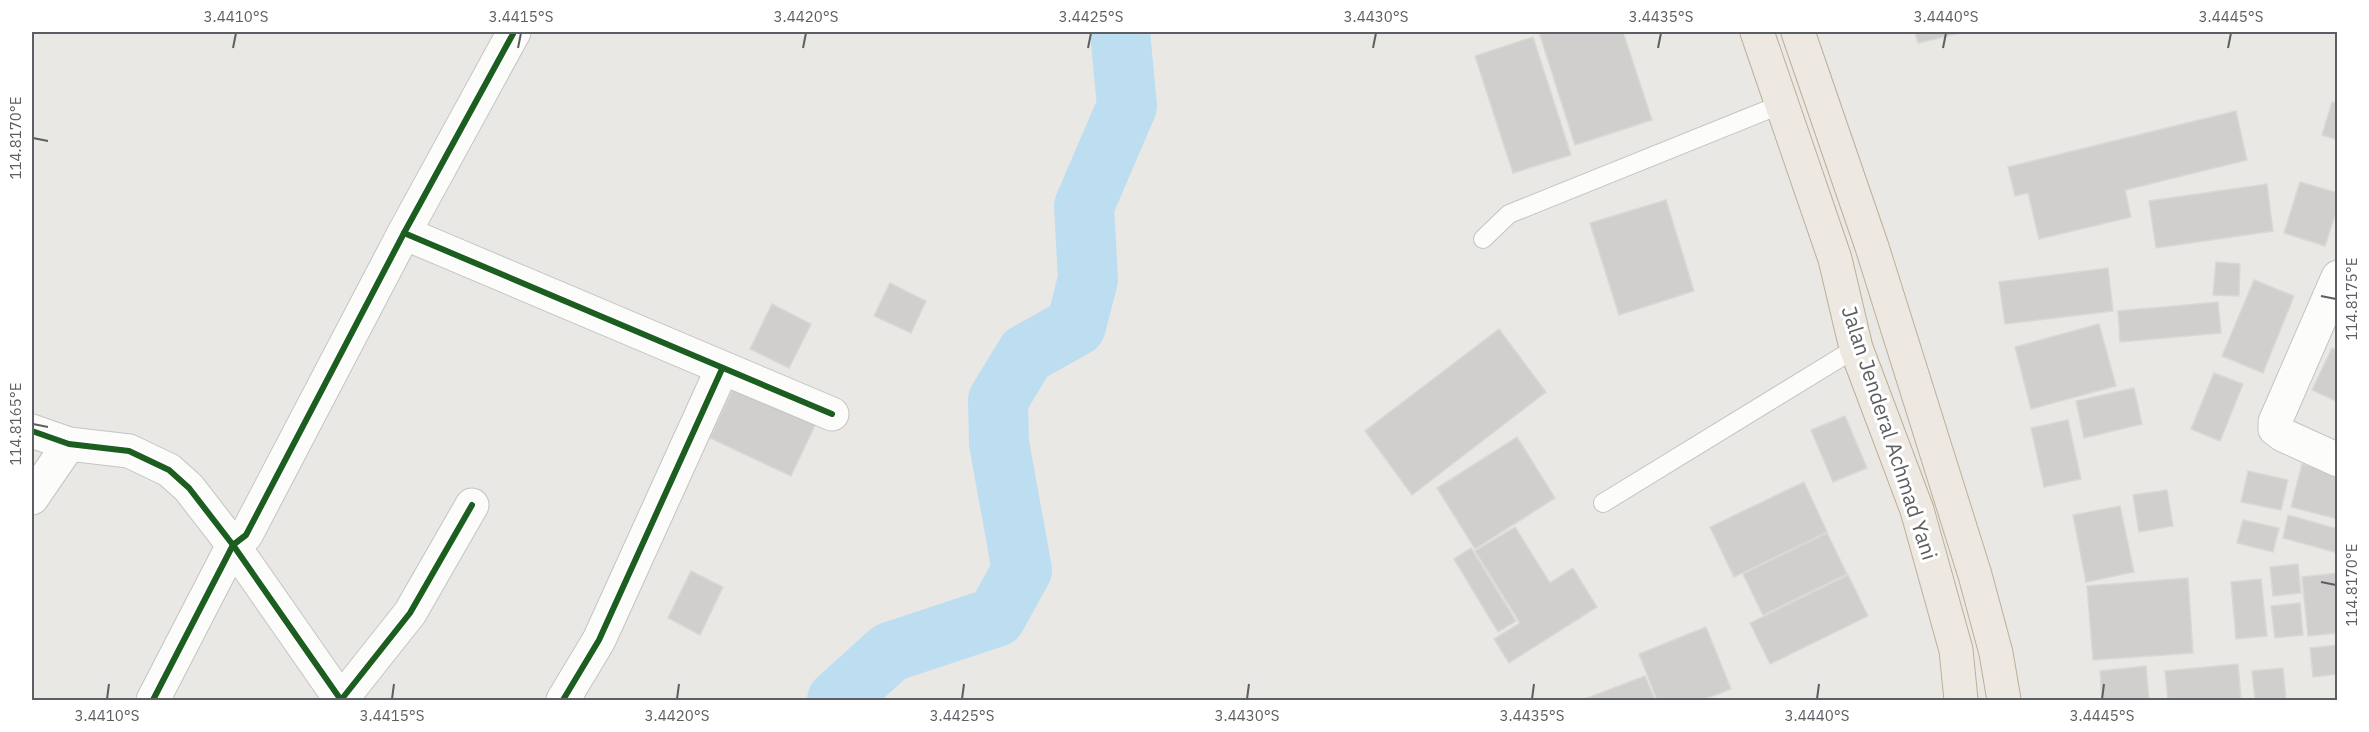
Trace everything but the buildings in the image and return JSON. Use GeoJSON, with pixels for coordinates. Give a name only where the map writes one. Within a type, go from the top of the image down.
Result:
{"type":"FeatureCollection","features":[{"type":"Feature","properties":{"kind":"highway","name":"Jalan Jenderal Achmad Yani"},"geometry":{"type":"LineString","coordinates":[[1757,32],[1835,259],[1856,348],[1917,510],[1956,650],[1961,700]]}},
{"type":"Feature","properties":{"kind":"highway","name":"Jalan Jenderal Achmad Yani"},"geometry":{"type":"LineString","coordinates":[[1798,32],[1872,247],[1975,575],[1996,653],[2004,700]]}},
{"type":"Feature","properties":{"kind":"street"},"geometry":{"type":"LineString","coordinates":[[153,700],[233,545],[246,535],[404,233],[514,32]]}},
{"type":"Feature","properties":{"kind":"street"},"geometry":{"type":"LineString","coordinates":[[404,233],[832,414]]}},
{"type":"Feature","properties":{"kind":"street"},"geometry":{"type":"LineString","coordinates":[[2337,277],[2275,422],[2275,429],[2283,435],[2337,460]]}},
{"type":"Feature","properties":{"kind":"street"},"geometry":{"type":"LineString","coordinates":[[563,700],[599,640],[722,369]]}},
{"type":"Feature","properties":{"kind":"street"},"geometry":{"type":"LineString","coordinates":[[32,431],[69,444],[129,451],[169,471],[189,488],[233,545],[341,700],[410,613],[472,505]]}},
{"type":"Feature","properties":{"kind":"street"},"geometry":{"type":"LineString","coordinates":[[32,498],[69,444]]}},
{"type":"Feature","properties":{"kind":"lane"},"geometry":{"type":"LineString","coordinates":[[1483,238],[1509,214],[1782,104]]}},
{"type":"Feature","properties":{"kind":"lane"},"geometry":{"type":"LineString","coordinates":[[1603,503],[1856,348]]}},
{"type":"Feature","properties":{"kind":"waterway"},"geometry":{"type":"LineString","coordinates":[[837,700],[890,652],[996,617],[1022,570],[999,443],[998,400],[1026,354],[1076,326],[1088,279],[1084,206],[1127,106],[1120,32]]}},
{"type":"Feature","properties":{"kind":"cycle path"},"geometry":{"type":"LineString","coordinates":[[153,700],[233,545],[246,535],[404,233],[514,32]]}},
{"type":"Feature","properties":{"kind":"cycle path"},"geometry":{"type":"LineString","coordinates":[[404,233],[832,414]]}},
{"type":"Feature","properties":{"kind":"cycle path"},"geometry":{"type":"LineString","coordinates":[[563,700],[599,640],[722,369]]}},
{"type":"Feature","properties":{"kind":"cycle path"},"geometry":{"type":"LineString","coordinates":[[32,431],[69,444],[129,451],[169,470],[189,488],[233,545],[341,700],[410,613],[472,505]]}}]}
